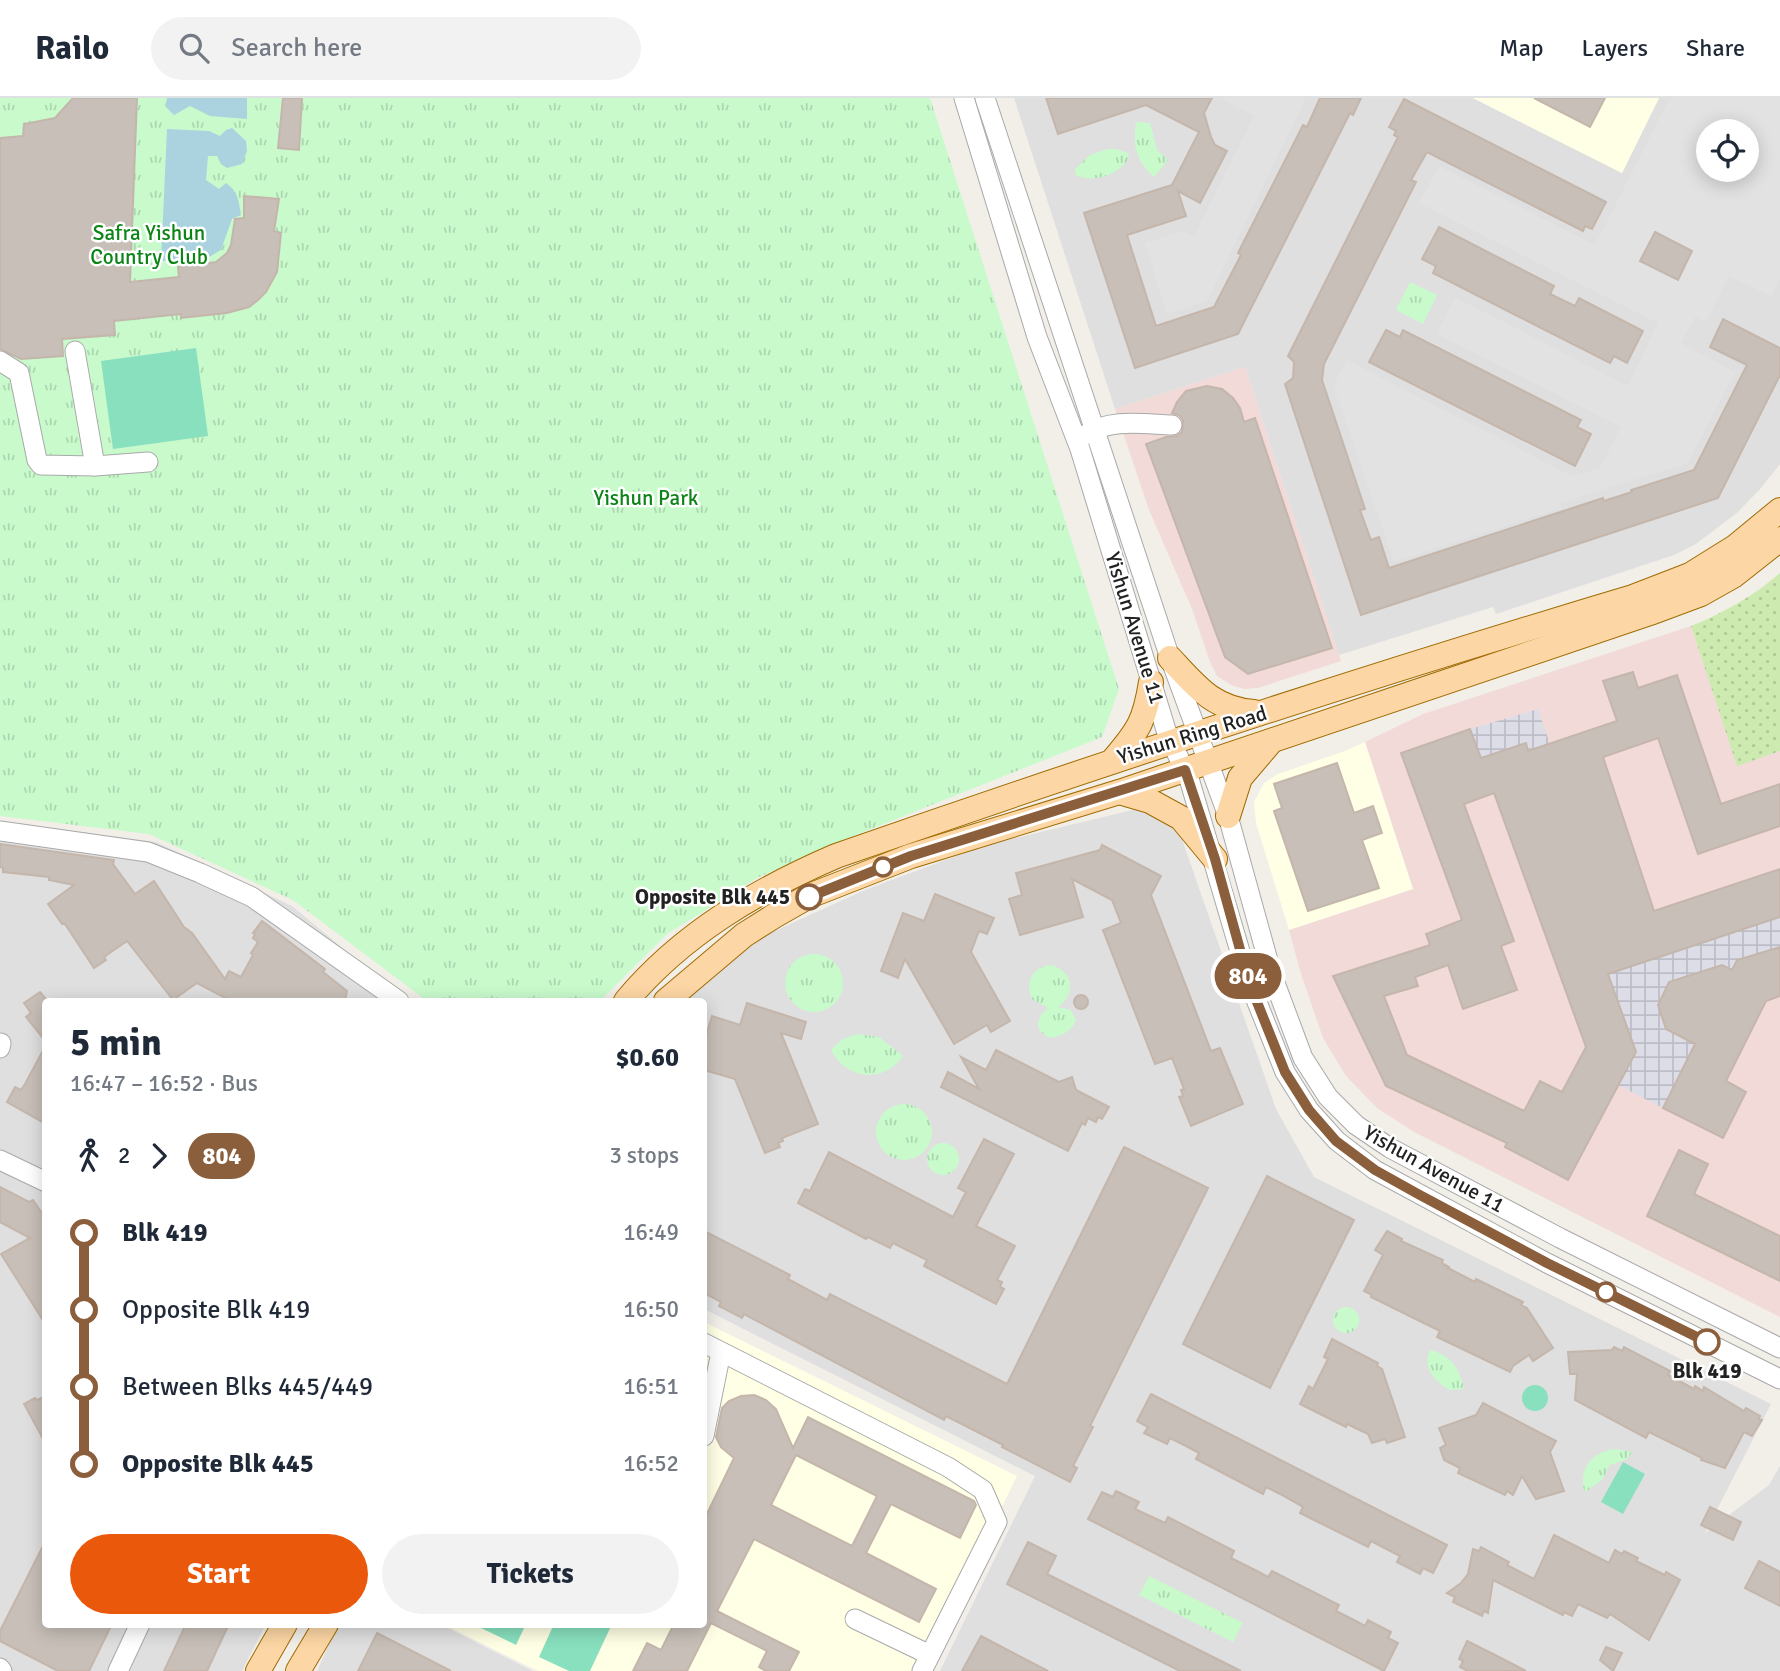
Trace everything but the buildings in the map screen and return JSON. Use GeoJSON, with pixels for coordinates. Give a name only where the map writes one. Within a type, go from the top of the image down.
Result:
{"type":"FeatureCollection","features":[{"type":"Feature","properties":{"kind":"main road","name":"Yishun Ring Road"},"geometry":{"type":"LineString","coordinates":[[629,998],[676,949],[735,906],[787,877],[836,856],[1171,740],[1633,597],[1690,575],[1735,547],[1780,510]]}},
{"type":"Feature","properties":{"kind":"main road","name":"Yishun Ring Road"},"geometry":{"type":"LineString","coordinates":[[670,998],[744,935],[809,897],[911,856],[1119,792],[1650,613],[1701,594],[1733,576],[1780,539]]}},
{"type":"Feature","properties":{"kind":"main road"},"geometry":{"type":"LineString","coordinates":[[1170,658],[1202,692],[1218,704],[1238,711],[1265,713]]}},
{"type":"Feature","properties":{"kind":"main road"},"geometry":{"type":"LineString","coordinates":[[1113,760],[1139,729],[1147,709],[1151,681]]}},
{"type":"Feature","properties":{"kind":"main road"},"geometry":{"type":"LineString","coordinates":[[1228,816],[1240,778],[1272,741]]}},
{"type":"Feature","properties":{"kind":"main road"},"geometry":{"type":"LineString","coordinates":[[1119,792],[1150,801],[1181,818],[1215,859]]}},
{"type":"Feature","properties":{"kind":"main road"},"geometry":{"type":"LineString","coordinates":[[258,1671],[283,1628]]}},
{"type":"Feature","properties":{"kind":"main road"},"geometry":{"type":"LineString","coordinates":[[298,1671],[324,1628]]}},
{"type":"Feature","properties":{"kind":"street","name":"Yishun Avenue 11"},"geometry":{"type":"LineString","coordinates":[[964,98],[1037,337],[1080,449],[1151,681],[1215,859],[1249,982],[1285,1072],[1309,1110],[1336,1141],[1375,1170],[1547,1263],[1780,1379]]}},
{"type":"Feature","properties":{"kind":"street","name":"Yishun Avenue 11"},"geometry":{"type":"LineString","coordinates":[[985,98],[1170,658],[1228,816],[1272,975],[1303,1058],[1328,1097],[1356,1125],[1390,1148],[1560,1238],[1780,1348]]}},
{"type":"Feature","properties":{"kind":"street"},"geometry":{"type":"LineString","coordinates":[[75,351],[95,466]]}},
{"type":"Feature","properties":{"kind":"street"},"geometry":{"type":"LineString","coordinates":[[1,361],[19,373],[38,463],[95,466],[148,461]]}},
{"type":"Feature","properties":{"kind":"street"},"geometry":{"type":"LineString","coordinates":[[1080,449],[1086,435],[1094,429],[1119,424],[1172,425]]}},
{"type":"Feature","properties":{"kind":"street"},"geometry":{"type":"LineString","coordinates":[[1109,470],[1109,452],[1115,440],[1121,433],[1143,424]]}},
{"type":"Feature","properties":{"kind":"street"},"geometry":{"type":"LineString","coordinates":[[1140,643],[1150,638],[1159,621]]}},
{"type":"Feature","properties":{"kind":"street"},"geometry":{"type":"LineString","coordinates":[[0,831],[148,852],[200,873],[253,897],[394,998]]}},
{"type":"Feature","properties":{"kind":"street"},"geometry":{"type":"LineString","coordinates":[[0,1160],[42,1180]]}},
{"type":"Feature","properties":{"kind":"street"},"geometry":{"type":"LineString","coordinates":[[707,1403],[712,1348],[948,1467],[983,1490],[997,1522],[926,1663],[855,1619]]}},
{"type":"Feature","properties":{"kind":"street"},"geometry":{"type":"LineString","coordinates":[[118,1671],[138,1628]]}},
{"type":"Feature","properties":{"kind":"shaded area"},"geometry":{"type":"Polygon","coordinates":[[[1014,98],[1473,98],[1622,173],[1659,98],[1780,98],[1780,464],[1738,512],[1696,544],[1674,555],[1496,614],[1493,607],[1339,655],[1245,367],[1115,409],[1014,98]]]}},
{"type":"Feature","properties":{"kind":"shaded area"},"geometry":{"type":"Polygon","coordinates":[[[1220,98],[1306,98],[1207,301],[1167,314],[1145,243],[1183,231],[1194,236],[1254,116],[1220,98]]]}},
{"type":"Feature","properties":{"kind":"shaded area"},"geometry":{"type":"Polygon","coordinates":[[[1473,98],[1659,98],[1622,173],[1473,98]]]}},
{"type":"Feature","properties":{"kind":"shaded area"},"geometry":{"type":"Polygon","coordinates":[[[1670,98],[1780,98],[1780,278],[1771,296],[1729,276],[1706,322],[1695,317],[1681,343],[1735,372],[1688,463],[1560,503],[1561,508],[1394,562],[1333,386],[1347,360],[1572,476],[1600,468],[1621,427],[1437,334],[1455,297],[1628,386],[1658,323],[1419,203],[1439,166],[1595,245],[1670,98]]]}},
{"type":"Feature","properties":{"kind":"shaded area"},"geometry":{"type":"Polygon","coordinates":[[[1245,367],[1341,661],[1258,688],[1244,689],[1217,676],[1210,662],[1192,609],[1149,510],[1115,409],[1245,367]]]}},
{"type":"Feature","properties":{"kind":"shaded area"},"geometry":{"type":"Polygon","coordinates":[[[1691,626],[1737,765],[1780,751],[1780,1317],[1414,1132],[1377,1108],[1346,1076],[1323,1038],[1289,930],[1413,889],[1365,742],[1423,714],[1691,626]]]}},
{"type":"Feature","properties":{"kind":"shaded area"},"geometry":{"type":"Polygon","coordinates":[[[1538,709],[1626,968],[1780,917],[1780,947],[1737,960],[1663,1108],[1618,1085],[1544,799],[1526,744],[1481,758],[1470,729],[1538,709]]]}},
{"type":"Feature","properties":{"kind":"shaded area"},"geometry":{"type":"Polygon","coordinates":[[[1365,742],[1413,889],[1289,930],[1256,823],[1254,802],[1264,783],[1278,774],[1365,742]]]}},
{"type":"Feature","properties":{"kind":"shaded area"},"geometry":{"type":"Polygon","coordinates":[[[1149,806],[1176,822],[1276,1109],[1314,1177],[1771,1404],[1705,1533],[1769,1485],[1780,1466],[1780,1671],[940,1671],[1035,1476],[707,1311],[707,998],[682,998],[757,939],[865,890],[983,846],[1149,806]]]}},
{"type":"Feature","properties":{"kind":"shaded area"},"geometry":{"type":"Polygon","coordinates":[[[0,821],[156,842],[292,906],[402,998],[42,998],[42,1628],[264,1628],[242,1671],[0,1671],[0,821]]]}},
{"type":"Feature","properties":{"kind":"shaded area"},"geometry":{"type":"Polygon","coordinates":[[[707,1323],[1017,1476],[921,1671],[538,1671],[451,1628],[707,1628],[707,1323]]]}},
{"type":"Feature","properties":{"kind":"shaded area"},"geometry":{"type":"Polygon","coordinates":[[[336,1628],[448,1628],[533,1671],[317,1671],[336,1628]]]}},
{"type":"Feature","properties":{"kind":"green space","name":"Yishun Park"},"geometry":{"type":"Polygon","coordinates":[[[0,98],[930,98],[1119,689],[1102,737],[846,839],[759,877],[667,934],[603,998],[423,998],[293,900],[149,834],[0,816],[0,98]]]}},
{"type":"Feature","properties":{"kind":"green space"},"geometry":{"type":"Polygon","coordinates":[[[1136,122],[1150,123],[1157,150],[1168,160],[1154,177],[1137,153],[1136,122]]]}},
{"type":"Feature","properties":{"kind":"green space"},"geometry":{"type":"Polygon","coordinates":[[[1108,149],[1128,153],[1129,157],[1120,168],[1106,176],[1083,178],[1076,175],[1075,169],[1090,155],[1108,149]]]}},
{"type":"Feature","properties":{"kind":"green space"},"geometry":{"type":"Polygon","coordinates":[[[1410,282],[1437,295],[1423,324],[1396,310],[1410,282]]]}},
{"type":"Feature","properties":{"kind":"green space"},"geometry":{"type":"Polygon","coordinates":[[[196,348],[208,436],[113,449],[101,361],[196,348]]]}},
{"type":"Feature","properties":{"kind":"green space"},"geometry":{"type":"Polygon","coordinates":[[[1780,573],[1780,751],[1737,766],[1691,626],[1738,603],[1780,573]]]}},
{"type":"Feature","properties":{"kind":"green space"},"geometry":{"type":"Polygon","coordinates":[[[808,954],[820,954],[835,962],[843,977],[843,989],[835,1004],[820,1012],[808,1012],[793,1004],[785,989],[785,977],[793,962],[808,954]]]}},
{"type":"Feature","properties":{"kind":"green space"},"geometry":{"type":"Polygon","coordinates":[[[1052,965],[1065,973],[1070,984],[1068,996],[1058,1007],[1071,1010],[1076,1020],[1066,1033],[1049,1038],[1038,1026],[1040,1018],[1048,1008],[1032,999],[1029,987],[1035,972],[1052,965]]]}},
{"type":"Feature","properties":{"kind":"green space"},"geometry":{"type":"Polygon","coordinates":[[[857,1034],[879,1037],[903,1056],[886,1071],[876,1074],[866,1075],[846,1068],[831,1050],[841,1040],[857,1034]]]}},
{"type":"Feature","properties":{"kind":"green space"},"geometry":{"type":"Polygon","coordinates":[[[904,1104],[919,1109],[927,1117],[932,1132],[927,1147],[919,1155],[904,1160],[889,1155],[881,1147],[876,1132],[881,1117],[889,1109],[904,1104]]]}},
{"type":"Feature","properties":{"kind":"green space"},"geometry":{"type":"Polygon","coordinates":[[[943,1143],[954,1148],[959,1159],[954,1170],[943,1175],[932,1170],[927,1159],[932,1148],[943,1143]]]}},
{"type":"Feature","properties":{"kind":"green space"},"geometry":{"type":"Polygon","coordinates":[[[1346,1307],[1355,1311],[1359,1320],[1355,1329],[1346,1333],[1337,1329],[1333,1320],[1337,1311],[1346,1307]]]}},
{"type":"Feature","properties":{"kind":"green space"},"geometry":{"type":"Polygon","coordinates":[[[1430,1350],[1449,1359],[1460,1375],[1464,1389],[1449,1390],[1434,1378],[1427,1362],[1430,1350]]]}},
{"type":"Feature","properties":{"kind":"green space"},"geometry":{"type":"Polygon","coordinates":[[[1535,1385],[1544,1389],[1548,1398],[1544,1407],[1535,1411],[1526,1407],[1522,1398],[1526,1389],[1535,1385]]]}},
{"type":"Feature","properties":{"kind":"green space"},"geometry":{"type":"Polygon","coordinates":[[[1614,1449],[1632,1452],[1627,1459],[1610,1465],[1602,1480],[1585,1492],[1583,1476],[1588,1463],[1599,1454],[1614,1449]]]}},
{"type":"Feature","properties":{"kind":"green space"},"geometry":{"type":"Polygon","coordinates":[[[1623,1462],[1645,1474],[1623,1514],[1601,1502],[1623,1462]]]}},
{"type":"Feature","properties":{"kind":"green space"},"geometry":{"type":"Polygon","coordinates":[[[1149,1576],[1243,1623],[1233,1642],[1139,1595],[1149,1576]]]}},
{"type":"Feature","properties":{"kind":"green space"},"geometry":{"type":"Polygon","coordinates":[[[481,1628],[524,1628],[516,1645],[481,1628]]]}},
{"type":"Feature","properties":{"kind":"green space"},"geometry":{"type":"Polygon","coordinates":[[[552,1628],[610,1628],[590,1671],[569,1671],[539,1657],[552,1628]]]}},
{"type":"Feature","properties":{"kind":"water"},"geometry":{"type":"Polygon","coordinates":[[[167,98],[247,98],[247,119],[210,116],[190,106],[174,115],[165,106],[167,98]]]}},
{"type":"Feature","properties":{"kind":"water"},"geometry":{"type":"Polygon","coordinates":[[[232,128],[246,141],[247,151],[242,164],[227,168],[217,156],[208,156],[206,180],[219,189],[226,183],[230,186],[237,197],[241,215],[232,219],[221,250],[204,260],[161,261],[167,129],[209,131],[220,136],[232,128]]]}},
{"type":"Feature","properties":{"kind":"bus line","name":"804"},"geometry":{"type":"LineString","coordinates":[[809,897],[911,856],[1185,770],[1215,859],[1249,982],[1285,1072],[1309,1110],[1336,1141],[1375,1170],[1418,1194],[1547,1263],[1707,1342]]}},
{"type":"Feature","properties":{"kind":"place","name":"Opposite Blk 445"},"geometry":{"type":"Point","coordinates":[809,897]}},
{"type":"Feature","properties":{"kind":"place","name":"Blk 419"},"geometry":{"type":"Point","coordinates":[1707,1342]}},
{"type":"Feature","properties":{"kind":"park label","name":"Safra Yishun Country Club"},"geometry":{"type":"Point","coordinates":[149,245]}}]}
